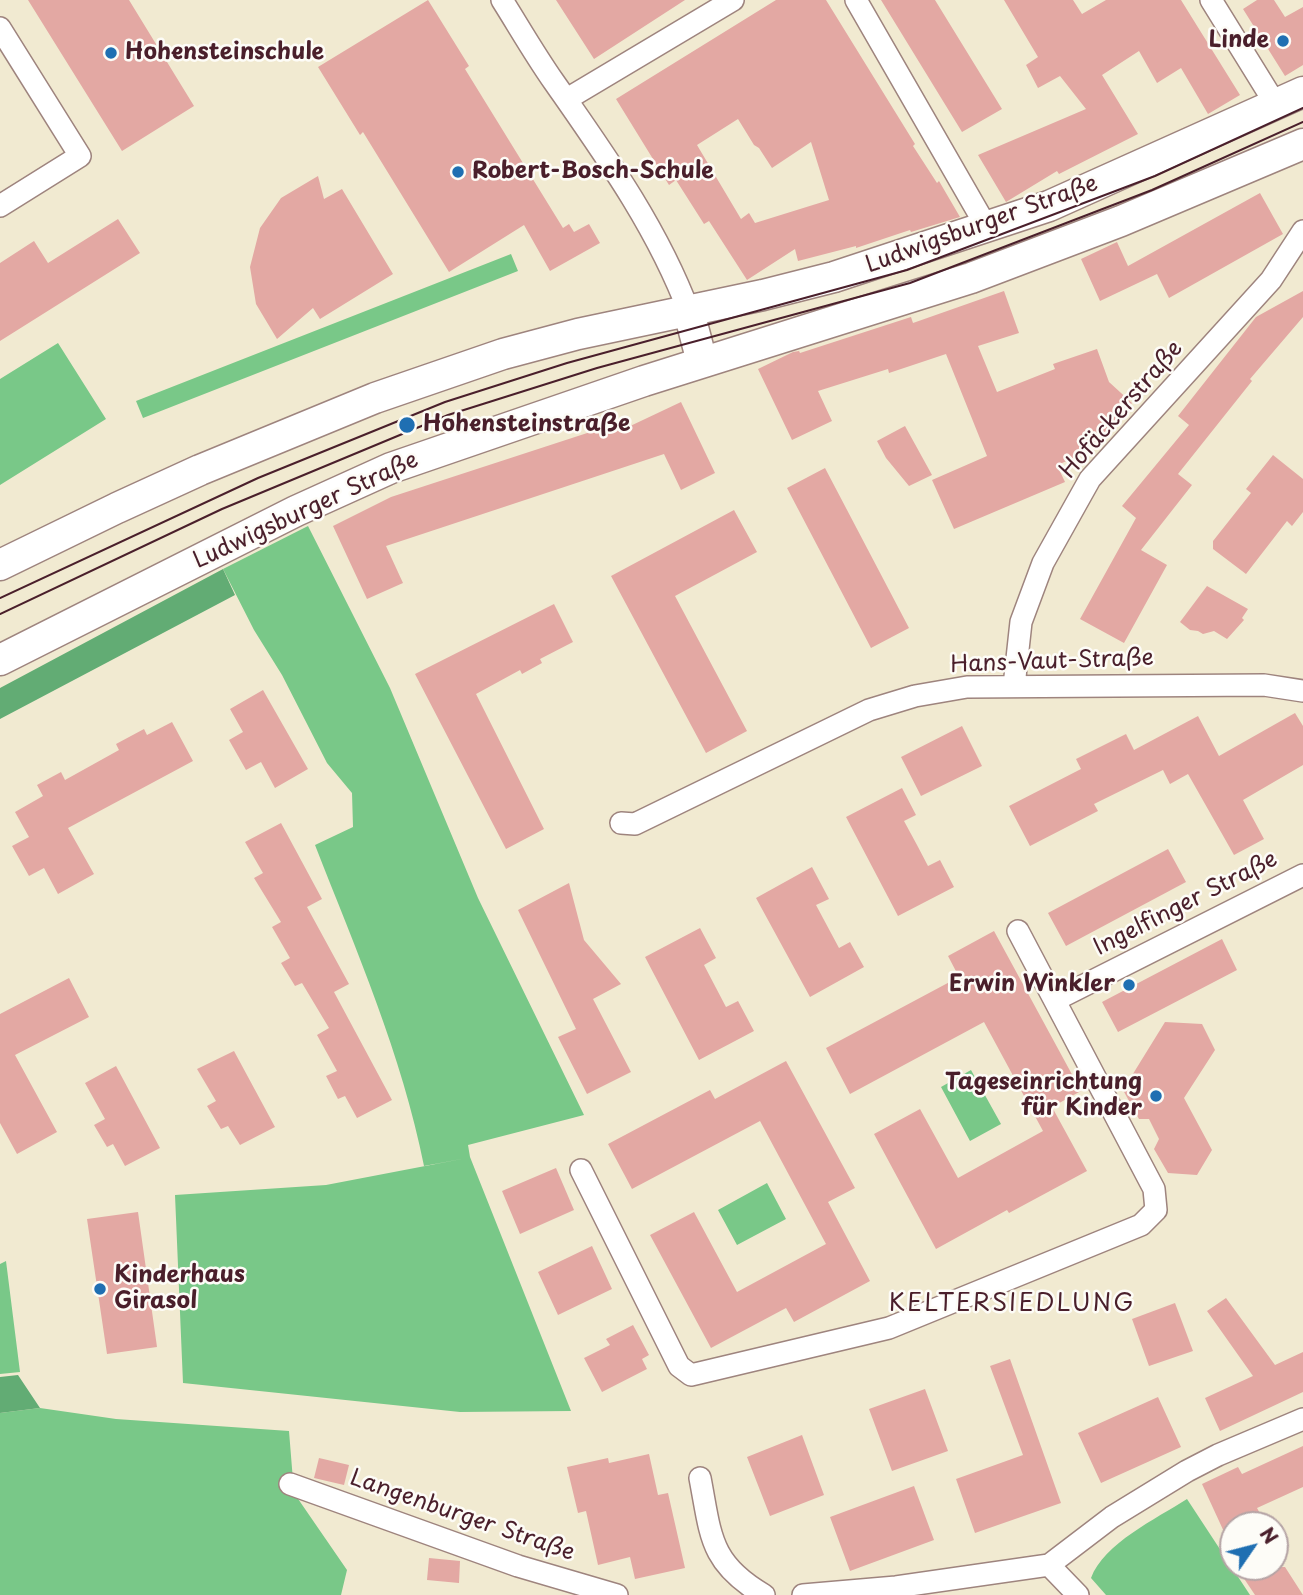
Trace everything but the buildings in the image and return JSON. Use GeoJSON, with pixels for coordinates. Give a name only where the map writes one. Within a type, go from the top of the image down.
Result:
{"type":"FeatureCollection","features":[{"type":"Feature","properties":{"kind":"main road","name":"Ludwigsburger Straße"},"geometry":{"type":"LineString","coordinates":[[0,565],[200,470],[375,398],[503,354],[578,334],[689,312],[834,277],[1049,206],[1303,92]]}},
{"type":"Feature","properties":{"kind":"main road","name":"Ludwigsburger Straße"},"geometry":{"type":"LineString","coordinates":[[0,660],[296,511],[382,472],[702,362],[971,278],[1121,221],[1303,144]]}},
{"type":"Feature","properties":{"kind":"main road"},"geometry":{"type":"LineString","coordinates":[[689,312],[702,362]]}},
{"type":"Feature","properties":{"kind":"street"},"geometry":{"type":"LineString","coordinates":[[502,0],[653,231],[689,312]]}},
{"type":"Feature","properties":{"kind":"street"},"geometry":{"type":"LineString","coordinates":[[567,99],[733,0]]}},
{"type":"Feature","properties":{"kind":"street"},"geometry":{"type":"LineString","coordinates":[[856,0],[986,226]]}},
{"type":"Feature","properties":{"kind":"street"},"geometry":{"type":"LineString","coordinates":[[1211,0],[1276,105]]}},
{"type":"Feature","properties":{"kind":"street"},"geometry":{"type":"LineString","coordinates":[[0,28],[80,156],[0,206]]}},
{"type":"Feature","properties":{"kind":"street","name":"Hofäckerstraße"},"geometry":{"type":"LineString","coordinates":[[1014,686],[1021,622],[1043,563],[1090,479],[1271,280],[1303,231]]}},
{"type":"Feature","properties":{"kind":"street","name":"Hans-Vaut-Straße"},"geometry":{"type":"LineString","coordinates":[[621,823],[635,824],[869,710],[915,696],[967,687],[1014,686],[1264,685],[1303,691]]}},
{"type":"Feature","properties":{"kind":"street","name":"Ingelfinger Straße"},"geometry":{"type":"LineString","coordinates":[[1055,1000],[1303,874]]}},
{"type":"Feature","properties":{"kind":"street"},"geometry":{"type":"LineString","coordinates":[[581,1170],[679,1366],[691,1375],[889,1328],[1141,1225],[1156,1210],[1154,1189],[1018,931]]}},
{"type":"Feature","properties":{"kind":"street"},"geometry":{"type":"LineString","coordinates":[[803,1595],[896,1587],[1049,1565],[1112,1517],[1187,1471],[1303,1419]]}},
{"type":"Feature","properties":{"kind":"street"},"geometry":{"type":"LineString","coordinates":[[700,1478],[713,1546],[736,1576],[764,1595]]}},
{"type":"Feature","properties":{"kind":"street","name":"Langenburger Straße"},"geometry":{"type":"LineString","coordinates":[[290,1485],[518,1566],[617,1595]]}},
{"type":"Feature","properties":{"kind":"street"},"geometry":{"type":"LineString","coordinates":[[1049,1565],[1078,1595]]}},
{"type":"Feature","properties":{"kind":"green space"},"geometry":{"type":"Polygon","coordinates":[[[511,254],[518,271],[143,418],[136,401],[511,254]]]}},
{"type":"Feature","properties":{"kind":"green space"},"geometry":{"type":"Polygon","coordinates":[[[58,343],[106,419],[0,485],[0,379],[58,343]]]}},
{"type":"Feature","properties":{"kind":"green space"},"geometry":{"type":"Polygon","coordinates":[[[308,526],[390,688],[478,898],[584,1115],[468,1145],[470,1157],[571,1411],[460,1412],[183,1383],[175,1195],[326,1185],[467,1158],[424,1166],[391,1043],[315,845],[353,827],[352,793],[327,763],[223,569],[308,526]]]}},
{"type":"Feature","properties":{"kind":"green space"},"geometry":{"type":"Polygon","coordinates":[[[223,569],[235,595],[0,719],[0,688],[223,569]]]}},
{"type":"Feature","properties":{"kind":"green space"},"geometry":{"type":"Polygon","coordinates":[[[971,1070],[1001,1124],[970,1141],[941,1087],[971,1070]]]}},
{"type":"Feature","properties":{"kind":"green space"},"geometry":{"type":"Polygon","coordinates":[[[767,1183],[786,1219],[737,1245],[718,1210],[767,1183]]]}},
{"type":"Feature","properties":{"kind":"green space"},"geometry":{"type":"Polygon","coordinates":[[[6,1261],[20,1372],[0,1374],[0,1264],[6,1261]]]}},
{"type":"Feature","properties":{"kind":"green space"},"geometry":{"type":"Polygon","coordinates":[[[18,1375],[40,1408],[0,1413],[0,1377],[18,1375]]]}},
{"type":"Feature","properties":{"kind":"green space"},"geometry":{"type":"Polygon","coordinates":[[[40,1408],[116,1419],[289,1431],[294,1493],[347,1570],[341,1595],[0,1595],[0,1413],[40,1408]]]}},
{"type":"Feature","properties":{"kind":"green space"},"geometry":{"type":"Polygon","coordinates":[[[1187,1499],[1219,1548],[1219,1581],[1241,1581],[1250,1595],[1106,1595],[1091,1578],[1107,1554],[1132,1533],[1187,1499]]]}},
{"type":"Feature","properties":{"kind":"tram line"},"geometry":{"type":"LineString","coordinates":[[0,598],[258,478],[445,402],[567,363],[907,270],[1155,176],[1303,108]]}},
{"type":"Feature","properties":{"kind":"tram line"},"geometry":{"type":"LineString","coordinates":[[0,614],[222,509],[448,415],[597,368],[910,283],[1152,190],[1303,122]]}},
{"type":"Feature","properties":{"kind":"place","name":"Linde"},"geometry":{"type":"Point","coordinates":[1283,41]}},
{"type":"Feature","properties":{"kind":"place","name":"Hohensteinschule"},"geometry":{"type":"Point","coordinates":[111,53]}},
{"type":"Feature","properties":{"kind":"place","name":"Robert-Bosch-Schule"},"geometry":{"type":"Point","coordinates":[458,172]}},
{"type":"Feature","properties":{"kind":"place","name":"Hohensteinstraße"},"geometry":{"type":"Point","coordinates":[407,425]}},
{"type":"Feature","properties":{"kind":"place","name":"Erwin Winkler"},"geometry":{"type":"Point","coordinates":[1129,985]}},
{"type":"Feature","properties":{"kind":"place","name":"Tageseinrichtung für Kinder"},"geometry":{"type":"Point","coordinates":[1156,1096]}},
{"type":"Feature","properties":{"kind":"place","name":"Kinderhaus Girasol"},"geometry":{"type":"Point","coordinates":[100,1289]}},
{"type":"Feature","properties":{"kind":"district","name":"KELTERSIEDLUNG"},"geometry":{"type":"Point","coordinates":[1012,1304]}}]}
